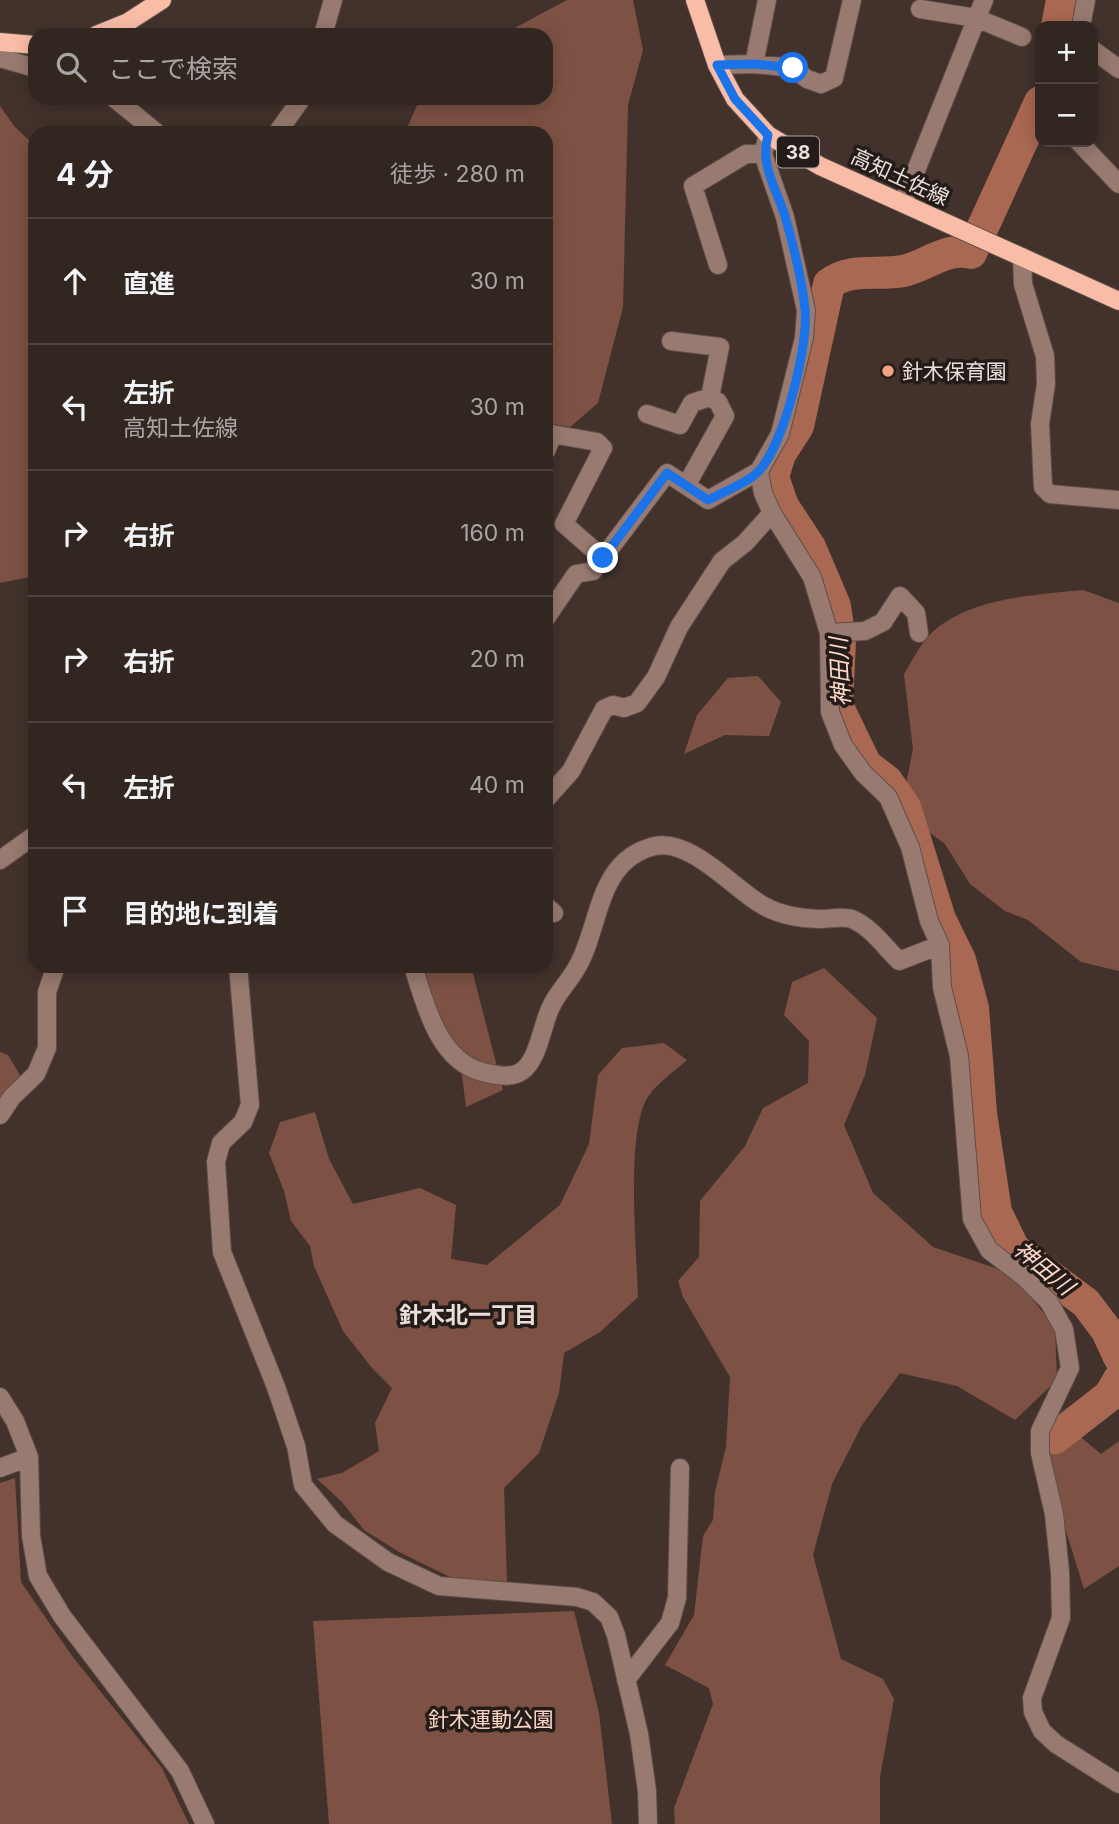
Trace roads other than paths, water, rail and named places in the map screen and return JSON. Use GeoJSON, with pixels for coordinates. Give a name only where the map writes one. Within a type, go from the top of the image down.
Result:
{"type":"FeatureCollection","features":[{"type":"Feature","properties":{"kind":"main road"},"geometry":{"type":"LineString","coordinates":[[113,28],[128,22],[162,0]]}},
{"type":"Feature","properties":{"kind":"main road","name":"高知土佐線"},"geometry":{"type":"LineString","coordinates":[[695,0],[717,65],[735,99],[768,135],[820,166],[1021,257],[1116,295]]}},
{"type":"Feature","properties":{"kind":"main road"},"geometry":{"type":"LineString","coordinates":[[0,42],[28,44]]}},
{"type":"Feature","properties":{"kind":"street"},"geometry":{"type":"LineString","coordinates":[[325,28],[333,0]]}},
{"type":"Feature","properties":{"kind":"street"},"geometry":{"type":"LineString","coordinates":[[754,64],[767,0]]}},
{"type":"Feature","properties":{"kind":"street"},"geometry":{"type":"LineString","coordinates":[[717,65],[754,64],[793,68],[807,79],[821,84],[834,78],[852,0]]}},
{"type":"Feature","properties":{"kind":"street"},"geometry":{"type":"LineString","coordinates":[[903,203],[984,0]]}},
{"type":"Feature","properties":{"kind":"street"},"geometry":{"type":"LineString","coordinates":[[1082,21],[1086,0]]}},
{"type":"Feature","properties":{"kind":"street"},"geometry":{"type":"LineString","coordinates":[[920,9],[976,18],[1023,37]]}},
{"type":"Feature","properties":{"kind":"street"},"geometry":{"type":"LineString","coordinates":[[1098,54],[1119,69]]}},
{"type":"Feature","properties":{"kind":"street"},"geometry":{"type":"LineString","coordinates":[[0,58],[28,66]]}},
{"type":"Feature","properties":{"kind":"street"},"geometry":{"type":"LineString","coordinates":[[123,105],[148,126]]}},
{"type":"Feature","properties":{"kind":"street"},"geometry":{"type":"LineString","coordinates":[[282,126],[297,105]]}},
{"type":"Feature","properties":{"kind":"street"},"geometry":{"type":"LineString","coordinates":[[553,608],[576,574],[593,571],[667,473],[708,500],[759,471],[780,434],[804,338],[806,310],[785,217],[763,154],[768,135]]}},
{"type":"Feature","properties":{"kind":"street"},"geometry":{"type":"LineString","coordinates":[[1084,147],[1119,184]]}},
{"type":"Feature","properties":{"kind":"street"},"geometry":{"type":"LineString","coordinates":[[718,265],[693,186],[746,154],[763,154]]}},
{"type":"Feature","properties":{"kind":"street"},"geometry":{"type":"LineString","coordinates":[[1021,257],[1023,284],[1045,356],[1046,384],[1040,424],[1043,487],[1050,494],[1119,500]]}},
{"type":"Feature","properties":{"kind":"street"},"geometry":{"type":"LineString","coordinates":[[671,341],[720,347],[709,397]]}},
{"type":"Feature","properties":{"kind":"street"},"geometry":{"type":"LineString","coordinates":[[647,414],[680,425],[692,402],[709,397],[718,402],[725,416],[687,484]]}},
{"type":"Feature","properties":{"kind":"street"},"geometry":{"type":"LineString","coordinates":[[553,440],[597,442],[603,448],[564,524],[603,558]]}},
{"type":"Feature","properties":{"kind":"street"},"geometry":{"type":"LineString","coordinates":[[759,471],[772,513],[812,576],[829,633],[830,712],[843,745],[863,773],[888,797],[910,847],[929,921],[940,945],[942,987],[959,1056],[972,1219],[989,1250],[1023,1276],[1049,1302],[1064,1329],[1070,1368],[1040,1431],[1040,1453],[1054,1514],[1061,1618],[1032,1698],[1033,1712],[1042,1731],[1056,1744],[1119,1784]]}},
{"type":"Feature","properties":{"kind":"street"},"geometry":{"type":"LineString","coordinates":[[553,791],[571,771],[604,709],[612,705],[624,708],[637,703],[656,677],[679,627],[722,561],[745,543],[772,513]]}},
{"type":"Feature","properties":{"kind":"street"},"geometry":{"type":"LineString","coordinates":[[829,633],[865,631],[883,622],[900,596],[916,613],[919,633]]}},
{"type":"Feature","properties":{"kind":"street"},"geometry":{"type":"LineString","coordinates":[[0,860],[28,840]]}},
{"type":"Feature","properties":{"kind":"street"},"geometry":{"type":"LineString","coordinates":[[415,973],[423,1000],[456,1060],[480,1072],[508,1077],[524,1070],[550,1007],[577,968],[607,886],[625,861],[657,845],[686,850],[764,906],[793,917],[848,918],[864,926],[899,961],[940,945]]}},
{"type":"Feature","properties":{"kind":"street"},"geometry":{"type":"LineString","coordinates":[[0,1115],[12,1097],[36,1074],[47,1048],[47,992],[54,973]]}},
{"type":"Feature","properties":{"kind":"street"},"geometry":{"type":"LineString","coordinates":[[239,973],[250,1105],[243,1122],[221,1143],[216,1162],[222,1252],[276,1387],[296,1446],[303,1485],[335,1524],[388,1562],[439,1586],[577,1597],[593,1602],[609,1617],[626,1680],[647,1791],[648,1824]]}},
{"type":"Feature","properties":{"kind":"street"},"geometry":{"type":"LineString","coordinates":[[0,1397],[15,1421],[29,1457],[31,1536],[38,1576],[62,1616],[180,1771],[205,1824]]}},
{"type":"Feature","properties":{"kind":"street"},"geometry":{"type":"LineString","coordinates":[[0,1468],[29,1457]]}},
{"type":"Feature","properties":{"kind":"street"},"geometry":{"type":"LineString","coordinates":[[626,1680],[670,1623],[677,1598],[680,1468]]}},
{"type":"Feature","properties":{"kind":"waterway","name":"神田川"},"geometry":{"type":"LineString","coordinates":[[1058,21],[1062,0]]}},
{"type":"Feature","properties":{"kind":"waterway","name":"神田川"},"geometry":{"type":"LineString","coordinates":[[1035,113],[971,253],[944,255],[903,271],[855,274],[829,284],[798,426],[780,454],[773,477],[783,506],[810,547],[835,606],[840,641],[837,705],[866,765],[887,781],[905,807],[940,919],[960,960],[973,1008],[981,1113],[996,1212],[1014,1249],[1086,1303],[1107,1331],[1119,1357]]}},
{"type":"Feature","properties":{"kind":"waterway","name":"神田川"},"geometry":{"type":"LineString","coordinates":[[1055,1438],[1109,1396],[1119,1379]]}},
{"type":"Feature","properties":{"kind":"place","name":"針木保育園"},"geometry":{"type":"Point","coordinates":[888,371]}},
{"type":"Feature","properties":{"kind":"district","name":"針木北一丁目"},"geometry":{"type":"Point","coordinates":[468,1315]}},
{"type":"Feature","properties":{"kind":"park label","name":"針木運動公園"},"geometry":{"type":"Point","coordinates":[491,1719]}}]}
